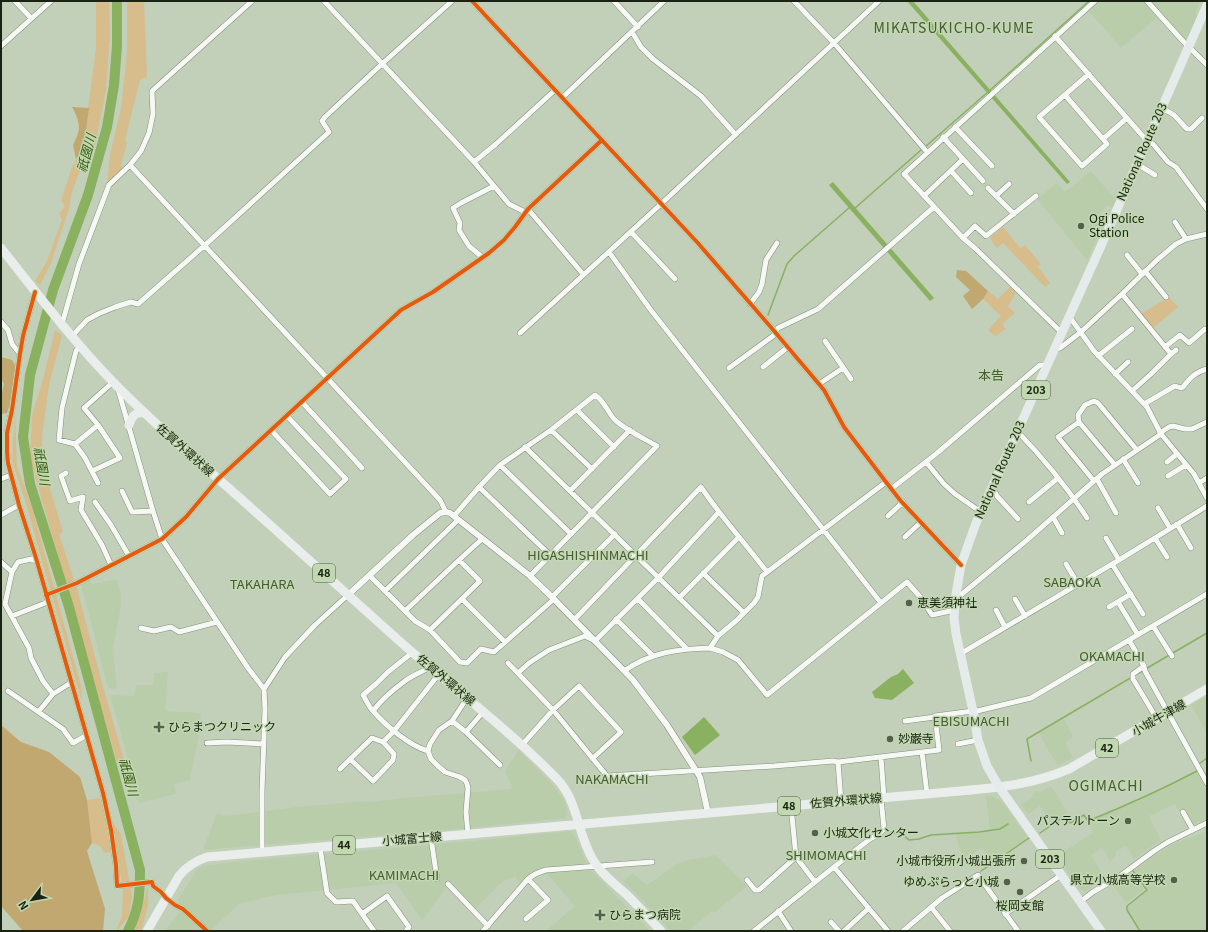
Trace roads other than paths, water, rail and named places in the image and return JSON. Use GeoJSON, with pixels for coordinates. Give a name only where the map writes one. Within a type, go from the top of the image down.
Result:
{"type":"FeatureCollection","features":[{"type":"Feature","properties":{"kind":"highway","name":"National Route 203"},"geometry":{"type":"LineString","coordinates":[[1100,931],[999,787],[983,757],[978,740],[956,634],[954,618],[956,594],[960,565],[981,512],[1207,5]]}},
{"type":"Feature","properties":{"kind":"main road","name":"佐賀外環状線"},"geometry":{"type":"LineString","coordinates":[[1,248],[80,346],[144,413],[348,595],[522,745],[559,781],[572,801],[579,824],[999,787]]}},
{"type":"Feature","properties":{"kind":"main road"},"geometry":{"type":"LineString","coordinates":[[129,425],[131,418],[134,415],[138,412],[144,413]]}},
{"type":"Feature","properties":{"kind":"main road","name":"小城牛津線"},"geometry":{"type":"LineString","coordinates":[[999,787],[1026,783],[1069,769],[1207,689]]}},
{"type":"Feature","properties":{"kind":"main road"},"geometry":{"type":"LineString","coordinates":[[579,824],[589,852],[597,866],[661,931]]}},
{"type":"Feature","properties":{"kind":"main road","name":"小城富士線"},"geometry":{"type":"LineString","coordinates":[[147,931],[179,876],[185,869],[199,859],[579,824]]}},
{"type":"Feature","properties":{"kind":"street"},"geometry":{"type":"LineString","coordinates":[[15,1],[31,18]]}},
{"type":"Feature","properties":{"kind":"street"},"geometry":{"type":"LineString","coordinates":[[1,46],[51,1]]}},
{"type":"Feature","properties":{"kind":"street"},"geometry":{"type":"LineString","coordinates":[[62,324],[80,264],[109,185],[130,165],[141,151],[149,133],[153,114],[152,91],[252,1]]}},
{"type":"Feature","properties":{"kind":"street"},"geometry":{"type":"LineString","coordinates":[[324,1],[474,162],[509,204],[527,210],[583,274]]}},
{"type":"Feature","properties":{"kind":"street"},"geometry":{"type":"LineString","coordinates":[[72,336],[87,320],[98,314],[115,306],[131,302],[138,304],[204,246],[329,132],[322,121],[383,63],[452,1]]}},
{"type":"Feature","properties":{"kind":"street"},"geometry":{"type":"LineString","coordinates":[[472,1],[697,242],[788,347],[824,390],[844,427],[886,482],[920,522],[960,565]]}},
{"type":"Feature","properties":{"kind":"street"},"geometry":{"type":"LineString","coordinates":[[614,1],[638,27]]}},
{"type":"Feature","properties":{"kind":"street"},"geometry":{"type":"LineString","coordinates":[[562,98],[664,1]]}},
{"type":"Feature","properties":{"kind":"street"},"geometry":{"type":"LineString","coordinates":[[794,1],[834,43],[927,152]]}},
{"type":"Feature","properties":{"kind":"street"},"geometry":{"type":"LineString","coordinates":[[520,333],[583,274],[631,232],[878,1]]}},
{"type":"Feature","properties":{"kind":"street"},"geometry":{"type":"LineString","coordinates":[[1062,333],[963,238],[904,174],[1094,1]]}},
{"type":"Feature","properties":{"kind":"street"},"geometry":{"type":"LineString","coordinates":[[1147,1],[1207,65]]}},
{"type":"Feature","properties":{"kind":"street"},"geometry":{"type":"LineString","coordinates":[[632,32],[642,47],[653,59],[702,96],[735,134]]}},
{"type":"Feature","properties":{"kind":"street"},"geometry":{"type":"LineString","coordinates":[[1055,36],[1147,141],[1153,144],[1168,162],[1176,167],[1207,209]]}},
{"type":"Feature","properties":{"kind":"street"},"geometry":{"type":"LineString","coordinates":[[1065,95],[1107,144],[1082,166],[1039,117],[1089,74]]}},
{"type":"Feature","properties":{"kind":"street"},"geometry":{"type":"LineString","coordinates":[[474,162],[555,90]]}},
{"type":"Feature","properties":{"kind":"street"},"geometry":{"type":"LineString","coordinates":[[1162,108],[1174,115],[1188,129],[1191,129],[1202,118]]}},
{"type":"Feature","properties":{"kind":"street"},"geometry":{"type":"LineString","coordinates":[[1103,140],[1127,118]]}},
{"type":"Feature","properties":{"kind":"street"},"geometry":{"type":"LineString","coordinates":[[955,127],[992,166]]}},
{"type":"Feature","properties":{"kind":"street"},"geometry":{"type":"LineString","coordinates":[[943,137],[983,181]]}},
{"type":"Feature","properties":{"kind":"street"},"geometry":{"type":"LineString","coordinates":[[46,595],[77,582],[162,539],[186,517],[218,479],[401,310],[433,292],[482,258],[504,240],[527,210],[602,140]]}},
{"type":"Feature","properties":{"kind":"street"},"geometry":{"type":"LineString","coordinates":[[924,196],[963,159]]}},
{"type":"Feature","properties":{"kind":"street"},"geometry":{"type":"LineString","coordinates":[[1137,164],[1155,175]]}},
{"type":"Feature","properties":{"kind":"street"},"geometry":{"type":"LineString","coordinates":[[130,165],[440,500],[446,512]]}},
{"type":"Feature","properties":{"kind":"street"},"geometry":{"type":"LineString","coordinates":[[951,171],[971,193]]}},
{"type":"Feature","properties":{"kind":"street"},"geometry":{"type":"LineString","coordinates":[[996,196],[1009,184]]}},
{"type":"Feature","properties":{"kind":"street"},"geometry":{"type":"LineString","coordinates":[[482,258],[469,246],[459,230],[460,223],[453,208],[494,186]]}},
{"type":"Feature","properties":{"kind":"street"},"geometry":{"type":"LineString","coordinates":[[988,188],[1014,214]]}},
{"type":"Feature","properties":{"kind":"street"},"geometry":{"type":"LineString","coordinates":[[963,238],[975,226],[986,236],[1036,196]]}},
{"type":"Feature","properties":{"kind":"street"},"geometry":{"type":"LineString","coordinates":[[729,368],[773,336],[778,328],[818,309],[934,207]]}},
{"type":"Feature","properties":{"kind":"street"},"geometry":{"type":"LineString","coordinates":[[1175,222],[1186,239]]}},
{"type":"Feature","properties":{"kind":"street"},"geometry":{"type":"LineString","coordinates":[[631,232],[675,280]]}},
{"type":"Feature","properties":{"kind":"street"},"geometry":{"type":"LineString","coordinates":[[1054,349],[1060,348],[1081,332],[1176,244],[1186,239],[1207,234]]}},
{"type":"Feature","properties":{"kind":"street"},"geometry":{"type":"LineString","coordinates":[[750,304],[759,292],[762,284],[766,260],[777,243]]}},
{"type":"Feature","properties":{"kind":"street"},"geometry":{"type":"LineString","coordinates":[[609,252],[650,309],[881,603]]}},
{"type":"Feature","properties":{"kind":"street"},"geometry":{"type":"LineString","coordinates":[[1127,254],[1166,297]]}},
{"type":"Feature","properties":{"kind":"street"},"geometry":{"type":"LineString","coordinates":[[35,292],[23,336],[7,433],[7,452],[11,476],[19,505],[36,558],[103,793],[111,830],[116,865],[117,886],[149,881],[152,882],[153,886],[166,898],[183,909],[207,931]]}},
{"type":"Feature","properties":{"kind":"street"},"geometry":{"type":"LineString","coordinates":[[1122,294],[1171,354]]}},
{"type":"Feature","properties":{"kind":"street"},"geometry":{"type":"LineString","coordinates":[[1069,316],[1098,356],[1144,404],[1160,433],[1194,474],[1207,498]]}},
{"type":"Feature","properties":{"kind":"street"},"geometry":{"type":"LineString","coordinates":[[1,322],[8,330],[12,344],[20,354]]}},
{"type":"Feature","properties":{"kind":"street"},"geometry":{"type":"LineString","coordinates":[[1098,356],[1132,329]]}},
{"type":"Feature","properties":{"kind":"street"},"geometry":{"type":"LineString","coordinates":[[1165,347],[1180,335],[1189,344],[1205,329],[1207,330]]}},
{"type":"Feature","properties":{"kind":"street"},"geometry":{"type":"LineString","coordinates":[[825,341],[851,379]]}},
{"type":"Feature","properties":{"kind":"street"},"geometry":{"type":"LineString","coordinates":[[80,346],[76,351],[62,408],[59,440],[75,444],[85,458],[98,483]]}},
{"type":"Feature","properties":{"kind":"street"},"geometry":{"type":"LineString","coordinates":[[763,367],[788,347]]}},
{"type":"Feature","properties":{"kind":"street"},"geometry":{"type":"LineString","coordinates":[[1132,390],[1176,350]]}},
{"type":"Feature","properties":{"kind":"street"},"geometry":{"type":"LineString","coordinates":[[1115,374],[1128,362]]}},
{"type":"Feature","properties":{"kind":"street"},"geometry":{"type":"LineString","coordinates":[[892,489],[1040,365],[1047,365]]}},
{"type":"Feature","properties":{"kind":"street"},"geometry":{"type":"LineString","coordinates":[[819,384],[844,368]]}},
{"type":"Feature","properties":{"kind":"street"},"geometry":{"type":"LineString","coordinates":[[1144,404],[1175,386],[1181,388],[1183,387],[1196,372],[1207,369]]}},
{"type":"Feature","properties":{"kind":"street"},"geometry":{"type":"LineString","coordinates":[[92,471],[120,458],[98,425],[84,408],[115,384],[129,425],[162,539],[248,668],[264,689],[265,709],[262,792],[262,852]]}},
{"type":"Feature","properties":{"kind":"street"},"geometry":{"type":"LineString","coordinates":[[385,591],[456,518],[479,487],[500,465],[551,430],[595,395],[599,397],[616,421],[656,446],[530,576]]}},
{"type":"Feature","properties":{"kind":"street"},"geometry":{"type":"LineString","coordinates":[[1115,465],[1078,422],[1078,414],[1085,405],[1094,401],[1098,403],[1137,450]]}},
{"type":"Feature","properties":{"kind":"street"},"geometry":{"type":"LineString","coordinates":[[302,402],[362,468]]}},
{"type":"Feature","properties":{"kind":"street"},"geometry":{"type":"LineString","coordinates":[[577,410],[614,447]]}},
{"type":"Feature","properties":{"kind":"street"},"geometry":{"type":"LineString","coordinates":[[272,430],[330,494],[346,479],[287,416]]}},
{"type":"Feature","properties":{"kind":"street"},"geometry":{"type":"LineString","coordinates":[[1078,422],[1058,437],[1095,480],[1116,513]]}},
{"type":"Feature","properties":{"kind":"street"},"geometry":{"type":"LineString","coordinates":[[956,599],[1027,540],[1095,480],[1123,459],[1169,427],[1173,426],[1192,429],[1207,422]]}},
{"type":"Feature","properties":{"kind":"street"},"geometry":{"type":"LineString","coordinates":[[75,444],[98,425]]}},
{"type":"Feature","properties":{"kind":"street"},"geometry":{"type":"LineString","coordinates":[[551,430],[592,470]]}},
{"type":"Feature","properties":{"kind":"street"},"geometry":{"type":"LineString","coordinates":[[570,491],[630,430]]}},
{"type":"Feature","properties":{"kind":"street"},"geometry":{"type":"LineString","coordinates":[[1017,431],[1058,478],[1074,498],[1087,518]]}},
{"type":"Feature","properties":{"kind":"street"},"geometry":{"type":"LineString","coordinates":[[525,448],[718,636]]}},
{"type":"Feature","properties":{"kind":"street"},"geometry":{"type":"LineString","coordinates":[[1166,462],[1178,454]]}},
{"type":"Feature","properties":{"kind":"street"},"geometry":{"type":"LineString","coordinates":[[1123,459],[1138,483]]}},
{"type":"Feature","properties":{"kind":"street"},"geometry":{"type":"LineString","coordinates":[[926,462],[944,484],[955,494],[981,512]]}},
{"type":"Feature","properties":{"kind":"street"},"geometry":{"type":"LineString","coordinates":[[500,465],[571,534]]}},
{"type":"Feature","properties":{"kind":"street"},"geometry":{"type":"LineString","coordinates":[[1168,476],[1186,465]]}},
{"type":"Feature","properties":{"kind":"street"},"geometry":{"type":"LineString","coordinates":[[66,473],[62,476],[70,501],[83,497],[81,510],[102,545],[111,565]]}},
{"type":"Feature","properties":{"kind":"street"},"geometry":{"type":"LineString","coordinates":[[1,479],[11,476]]}},
{"type":"Feature","properties":{"kind":"street"},"geometry":{"type":"LineString","coordinates":[[1030,502],[1058,478]]}},
{"type":"Feature","properties":{"kind":"street"},"geometry":{"type":"LineString","coordinates":[[1199,483],[1207,478]]}},
{"type":"Feature","properties":{"kind":"street"},"geometry":{"type":"LineString","coordinates":[[710,648],[718,636],[737,620],[758,598],[762,576],[886,482]]}},
{"type":"Feature","properties":{"kind":"street"},"geometry":{"type":"LineString","coordinates":[[479,487],[550,555]]}},
{"type":"Feature","properties":{"kind":"street"},"geometry":{"type":"LineString","coordinates":[[574,620],[701,487],[738,537],[767,572]]}},
{"type":"Feature","properties":{"kind":"street"},"geometry":{"type":"LineString","coordinates":[[992,487],[1018,519]]}},
{"type":"Feature","properties":{"kind":"street"},"geometry":{"type":"LineString","coordinates":[[122,491],[132,512],[153,511]]}},
{"type":"Feature","properties":{"kind":"street"},"geometry":{"type":"LineString","coordinates":[[95,502],[111,525],[128,556]]}},
{"type":"Feature","properties":{"kind":"street"},"geometry":{"type":"LineString","coordinates":[[888,516],[903,502]]}},
{"type":"Feature","properties":{"kind":"street"},"geometry":{"type":"LineString","coordinates":[[1,515],[19,505]]}},
{"type":"Feature","properties":{"kind":"street"},"geometry":{"type":"LineString","coordinates":[[960,654],[1207,506]]}},
{"type":"Feature","properties":{"kind":"street"},"geometry":{"type":"LineString","coordinates":[[1158,508],[1170,528]]}},
{"type":"Feature","properties":{"kind":"street"},"geometry":{"type":"LineString","coordinates":[[595,641],[638,599],[719,512]]}},
{"type":"Feature","properties":{"kind":"street"},"geometry":{"type":"LineString","coordinates":[[264,689],[285,657],[315,625],[413,535],[440,513],[450,513],[530,576],[595,641],[638,687],[687,754],[700,777],[708,813]]}},
{"type":"Feature","properties":{"kind":"street"},"geometry":{"type":"LineString","coordinates":[[1053,517],[1062,533]]}},
{"type":"Feature","properties":{"kind":"street"},"geometry":{"type":"LineString","coordinates":[[905,536],[920,522]]}},
{"type":"Feature","properties":{"kind":"street"},"geometry":{"type":"LineString","coordinates":[[1177,524],[1191,548]]}},
{"type":"Feature","properties":{"kind":"street"},"geometry":{"type":"LineString","coordinates":[[370,576],[415,621],[430,630],[460,662],[466,663],[481,648],[494,652],[553,598],[615,534]]}},
{"type":"Feature","properties":{"kind":"street"},"geometry":{"type":"LineString","coordinates":[[679,598],[738,537]]}},
{"type":"Feature","properties":{"kind":"street"},"geometry":{"type":"LineString","coordinates":[[1106,538],[1119,560]]}},
{"type":"Feature","properties":{"kind":"street"},"geometry":{"type":"LineString","coordinates":[[1155,538],[1167,557]]}},
{"type":"Feature","properties":{"kind":"street"},"geometry":{"type":"LineString","coordinates":[[405,611],[482,539]]}},
{"type":"Feature","properties":{"kind":"street"},"geometry":{"type":"LineString","coordinates":[[36,558],[18,562],[12,572],[5,604],[29,648],[31,658],[42,682],[53,694]]}},
{"type":"Feature","properties":{"kind":"street"},"geometry":{"type":"LineString","coordinates":[[430,630],[480,581],[459,560]]}},
{"type":"Feature","properties":{"kind":"street"},"geometry":{"type":"LineString","coordinates":[[1,562],[12,572]]}},
{"type":"Feature","properties":{"kind":"street"},"geometry":{"type":"LineString","coordinates":[[1066,564],[1078,584]]}},
{"type":"Feature","properties":{"kind":"street"},"geometry":{"type":"LineString","coordinates":[[1112,564],[1143,614]]}},
{"type":"Feature","properties":{"kind":"street"},"geometry":{"type":"LineString","coordinates":[[703,573],[744,613]]}},
{"type":"Feature","properties":{"kind":"street"},"geometry":{"type":"LineString","coordinates":[[624,671],[653,656],[674,650],[687,648],[710,648],[723,652],[738,660],[767,695],[907,582],[921,598],[932,615],[955,610]]}},
{"type":"Feature","properties":{"kind":"street"},"geometry":{"type":"LineString","coordinates":[[1109,607],[1131,594]]}},
{"type":"Feature","properties":{"kind":"street"},"geometry":{"type":"LineString","coordinates":[[905,722],[973,711],[1031,698],[1207,594]]}},
{"type":"Feature","properties":{"kind":"street"},"geometry":{"type":"LineString","coordinates":[[462,599],[505,642]]}},
{"type":"Feature","properties":{"kind":"street"},"geometry":{"type":"LineString","coordinates":[[638,599],[687,648]]}},
{"type":"Feature","properties":{"kind":"street"},"geometry":{"type":"LineString","coordinates":[[1015,599],[1025,616]]}},
{"type":"Feature","properties":{"kind":"street"},"geometry":{"type":"LineString","coordinates":[[12,616],[48,602]]}},
{"type":"Feature","properties":{"kind":"street"},"geometry":{"type":"LineString","coordinates":[[1118,602],[1138,635]]}},
{"type":"Feature","properties":{"kind":"street"},"geometry":{"type":"LineString","coordinates":[[996,610],[1006,627]]}},
{"type":"Feature","properties":{"kind":"street"},"geometry":{"type":"LineString","coordinates":[[616,619],[653,656]]}},
{"type":"Feature","properties":{"kind":"street"},"geometry":{"type":"LineString","coordinates":[[141,628],[154,631],[171,627],[179,632],[218,622]]}},
{"type":"Feature","properties":{"kind":"street"},"geometry":{"type":"LineString","coordinates":[[1153,626],[1171,655]]}},
{"type":"Feature","properties":{"kind":"street"},"geometry":{"type":"LineString","coordinates":[[518,673],[529,663],[549,650],[584,636],[595,641]]}},
{"type":"Feature","properties":{"kind":"street"},"geometry":{"type":"LineString","coordinates":[[1129,640],[1207,783]]}},
{"type":"Feature","properties":{"kind":"street"},"geometry":{"type":"LineString","coordinates":[[413,652],[363,695],[373,711],[394,731],[419,749],[428,751]]}},
{"type":"Feature","properties":{"kind":"street"},"geometry":{"type":"LineString","coordinates":[[508,663],[553,710],[607,776],[803,764],[833,760],[838,762],[939,750],[935,717]]}},
{"type":"Feature","properties":{"kind":"street"},"geometry":{"type":"LineString","coordinates":[[373,711],[376,706],[406,680],[430,667]]}},
{"type":"Feature","properties":{"kind":"street"},"geometry":{"type":"LineString","coordinates":[[1145,668],[1134,674],[1133,677],[1157,719]]}},
{"type":"Feature","properties":{"kind":"street"},"geometry":{"type":"LineString","coordinates":[[383,742],[394,731],[439,674]]}},
{"type":"Feature","properties":{"kind":"street"},"geometry":{"type":"LineString","coordinates":[[39,711],[53,694],[72,682]]}},
{"type":"Feature","properties":{"kind":"street"},"geometry":{"type":"LineString","coordinates":[[522,745],[553,710],[579,686],[621,732],[593,758]]}},
{"type":"Feature","properties":{"kind":"street"},"geometry":{"type":"LineString","coordinates":[[8,691],[63,729],[73,743],[86,735]]}},
{"type":"Feature","properties":{"kind":"street"},"geometry":{"type":"LineString","coordinates":[[467,698],[452,721],[439,730],[430,744],[428,751],[431,759],[445,772],[460,777],[465,780],[467,784],[466,812],[468,834]]}},
{"type":"Feature","properties":{"kind":"street"},"geometry":{"type":"LineString","coordinates":[[466,732],[483,712]]}},
{"type":"Feature","properties":{"kind":"street"},"geometry":{"type":"LineString","coordinates":[[452,721],[500,764]]}},
{"type":"Feature","properties":{"kind":"street"},"geometry":{"type":"LineString","coordinates":[[340,769],[350,759],[372,738],[383,742],[394,754],[393,760],[373,781],[350,759]]}},
{"type":"Feature","properties":{"kind":"street"},"geometry":{"type":"LineString","coordinates":[[958,744],[978,740]]}},
{"type":"Feature","properties":{"kind":"street"},"geometry":{"type":"LineString","coordinates":[[207,743],[227,742],[264,744]]}},
{"type":"Feature","properties":{"kind":"street"},"geometry":{"type":"LineString","coordinates":[[922,752],[927,794]]}},
{"type":"Feature","properties":{"kind":"street"},"geometry":{"type":"LineString","coordinates":[[754,931],[884,829],[881,757]]}},
{"type":"Feature","properties":{"kind":"street"},"geometry":{"type":"LineString","coordinates":[[838,762],[841,802]]}},
{"type":"Feature","properties":{"kind":"street"},"geometry":{"type":"LineString","coordinates":[[791,806],[796,857],[815,882]]}},
{"type":"Feature","properties":{"kind":"street"},"geometry":{"type":"LineString","coordinates":[[1183,812],[1193,830]]}},
{"type":"Feature","properties":{"kind":"street"},"geometry":{"type":"LineString","coordinates":[[1080,902],[1168,842],[1207,823]]}},
{"type":"Feature","properties":{"kind":"street"},"geometry":{"type":"LineString","coordinates":[[431,838],[437,879]]}},
{"type":"Feature","properties":{"kind":"street"},"geometry":{"type":"LineString","coordinates":[[320,848],[327,893],[336,902],[353,901],[374,931]]}},
{"type":"Feature","properties":{"kind":"street"},"geometry":{"type":"LineString","coordinates":[[747,880],[755,890],[759,890],[796,857]]}},
{"type":"Feature","properties":{"kind":"street"},"geometry":{"type":"LineString","coordinates":[[483,931],[528,879],[538,872],[546,870],[652,862]]}},
{"type":"Feature","properties":{"kind":"street"},"geometry":{"type":"LineString","coordinates":[[834,867],[888,931]]}},
{"type":"Feature","properties":{"kind":"street"},"geometry":{"type":"LineString","coordinates":[[903,931],[955,889],[978,875],[1018,931]]}},
{"type":"Feature","properties":{"kind":"street"},"geometry":{"type":"LineString","coordinates":[[1005,914],[1061,875]]}},
{"type":"Feature","properties":{"kind":"street"},"geometry":{"type":"LineString","coordinates":[[526,919],[548,900],[528,879]]}},
{"type":"Feature","properties":{"kind":"street"},"geometry":{"type":"LineString","coordinates":[[448,884],[488,926]]}},
{"type":"Feature","properties":{"kind":"street"},"geometry":{"type":"LineString","coordinates":[[362,914],[387,896],[409,927],[406,931]]}},
{"type":"Feature","properties":{"kind":"street"},"geometry":{"type":"LineString","coordinates":[[931,907],[950,931]]}},
{"type":"Feature","properties":{"kind":"street"},"geometry":{"type":"LineString","coordinates":[[844,931],[869,908]]}},
{"type":"Feature","properties":{"kind":"street"},"geometry":{"type":"LineString","coordinates":[[778,911],[791,931]]}},
{"type":"Feature","properties":{"kind":"street"},"geometry":{"type":"LineString","coordinates":[[831,922],[839,931]]}},
{"type":"Feature","properties":{"kind":"waterway","name":"祇園川"},"geometry":{"type":"LineString","coordinates":[[117,1],[117,46],[114,85],[107,127],[88,195],[53,290],[30,375],[23,437],[30,484],[69,607],[140,870],[138,902],[135,916],[128,931]]}},
{"type":"Feature","properties":{"kind":"waterway"},"geometry":{"type":"LineString","coordinates":[[925,147],[1089,1]]}},
{"type":"Feature","properties":{"kind":"waterway"},"geometry":{"type":"LineString","coordinates":[[854,209],[921,150]]}},
{"type":"Feature","properties":{"kind":"waterway"},"geometry":{"type":"LineString","coordinates":[[768,315],[787,264],[794,256],[850,207]]}},
{"type":"Feature","properties":{"kind":"waterway"},"geometry":{"type":"LineString","coordinates":[[1137,674],[1207,633]]}},
{"type":"Feature","properties":{"kind":"waterway"},"geometry":{"type":"LineString","coordinates":[[1031,761],[1027,739],[1132,677]]}},
{"type":"Feature","properties":{"kind":"waterway"},"geometry":{"type":"LineString","coordinates":[[1199,764],[1207,758]]}},
{"type":"Feature","properties":{"kind":"waterway"},"geometry":{"type":"LineString","coordinates":[[1040,833],[1065,816],[1070,823],[1084,815],[1088,821],[1143,798],[1197,771]]}},
{"type":"Feature","properties":{"kind":"waterway"},"geometry":{"type":"LineString","coordinates":[[889,832],[902,834],[909,840],[919,839],[931,835],[1000,829],[1008,824]]}},
{"type":"Feature","properties":{"kind":"waterway"},"geometry":{"type":"LineString","coordinates":[[981,871],[1029,838]]}},
{"type":"Feature","properties":{"kind":"waterway"},"geometry":{"type":"LineString","coordinates":[[1133,871],[1147,890],[1127,906],[1127,910],[1140,931]]}},
{"type":"Feature","properties":{"kind":"place","name":"Ogi Police Station"},"geometry":{"type":"Point","coordinates":[1081,226]}},
{"type":"Feature","properties":{"kind":"place","name":"恵美須神社"},"geometry":{"type":"Point","coordinates":[909,603]}},
{"type":"Feature","properties":{"kind":"place","name":"ひらまつクリニック"},"geometry":{"type":"Point","coordinates":[159,727]}},
{"type":"Feature","properties":{"kind":"place","name":"妙巌寺"},"geometry":{"type":"Point","coordinates":[890,739]}},
{"type":"Feature","properties":{"kind":"place","name":"パステルトーン"},"geometry":{"type":"Point","coordinates":[1128,821]}},
{"type":"Feature","properties":{"kind":"place","name":"小城文化センター"},"geometry":{"type":"Point","coordinates":[815,833]}},
{"type":"Feature","properties":{"kind":"place","name":"小城市役所小城出張所"},"geometry":{"type":"Point","coordinates":[1024,861]}},
{"type":"Feature","properties":{"kind":"place","name":"県立小城高等学校"},"geometry":{"type":"Point","coordinates":[1174,880]}},
{"type":"Feature","properties":{"kind":"place","name":"ゆめぷらっと小城"},"geometry":{"type":"Point","coordinates":[1007,882]}},
{"type":"Feature","properties":{"kind":"place","name":"桜岡支館"},"geometry":{"type":"Point","coordinates":[1020,892]}},
{"type":"Feature","properties":{"kind":"place","name":"ひらまつ病院"},"geometry":{"type":"Point","coordinates":[600,915]}},
{"type":"Feature","properties":{"kind":"district","name":"MIKATSUKICHO-KUME"},"geometry":{"type":"Point","coordinates":[954,28]}},
{"type":"Feature","properties":{"kind":"district","name":"本告"},"geometry":{"type":"Point","coordinates":[991,375]}},
{"type":"Feature","properties":{"kind":"district","name":"HIGASHISHINMACHI"},"geometry":{"type":"Point","coordinates":[588,555]}},
{"type":"Feature","properties":{"kind":"district","name":"SABAOKA"},"geometry":{"type":"Point","coordinates":[1072,582]}},
{"type":"Feature","properties":{"kind":"district","name":"TAKAHARA"},"geometry":{"type":"Point","coordinates":[262,584]}},
{"type":"Feature","properties":{"kind":"district","name":"OKAMACHI"},"geometry":{"type":"Point","coordinates":[1112,656]}},
{"type":"Feature","properties":{"kind":"district","name":"EBISUMACHI"},"geometry":{"type":"Point","coordinates":[971,721]}},
{"type":"Feature","properties":{"kind":"district","name":"NAKAMACHI"},"geometry":{"type":"Point","coordinates":[612,779]}},
{"type":"Feature","properties":{"kind":"district","name":"OGIMACHI"},"geometry":{"type":"Point","coordinates":[1106,786]}},
{"type":"Feature","properties":{"kind":"district","name":"SHIMOMACHI"},"geometry":{"type":"Point","coordinates":[826,855]}},
{"type":"Feature","properties":{"kind":"district","name":"KAMIMACHI"},"geometry":{"type":"Point","coordinates":[404,875]}}]}
